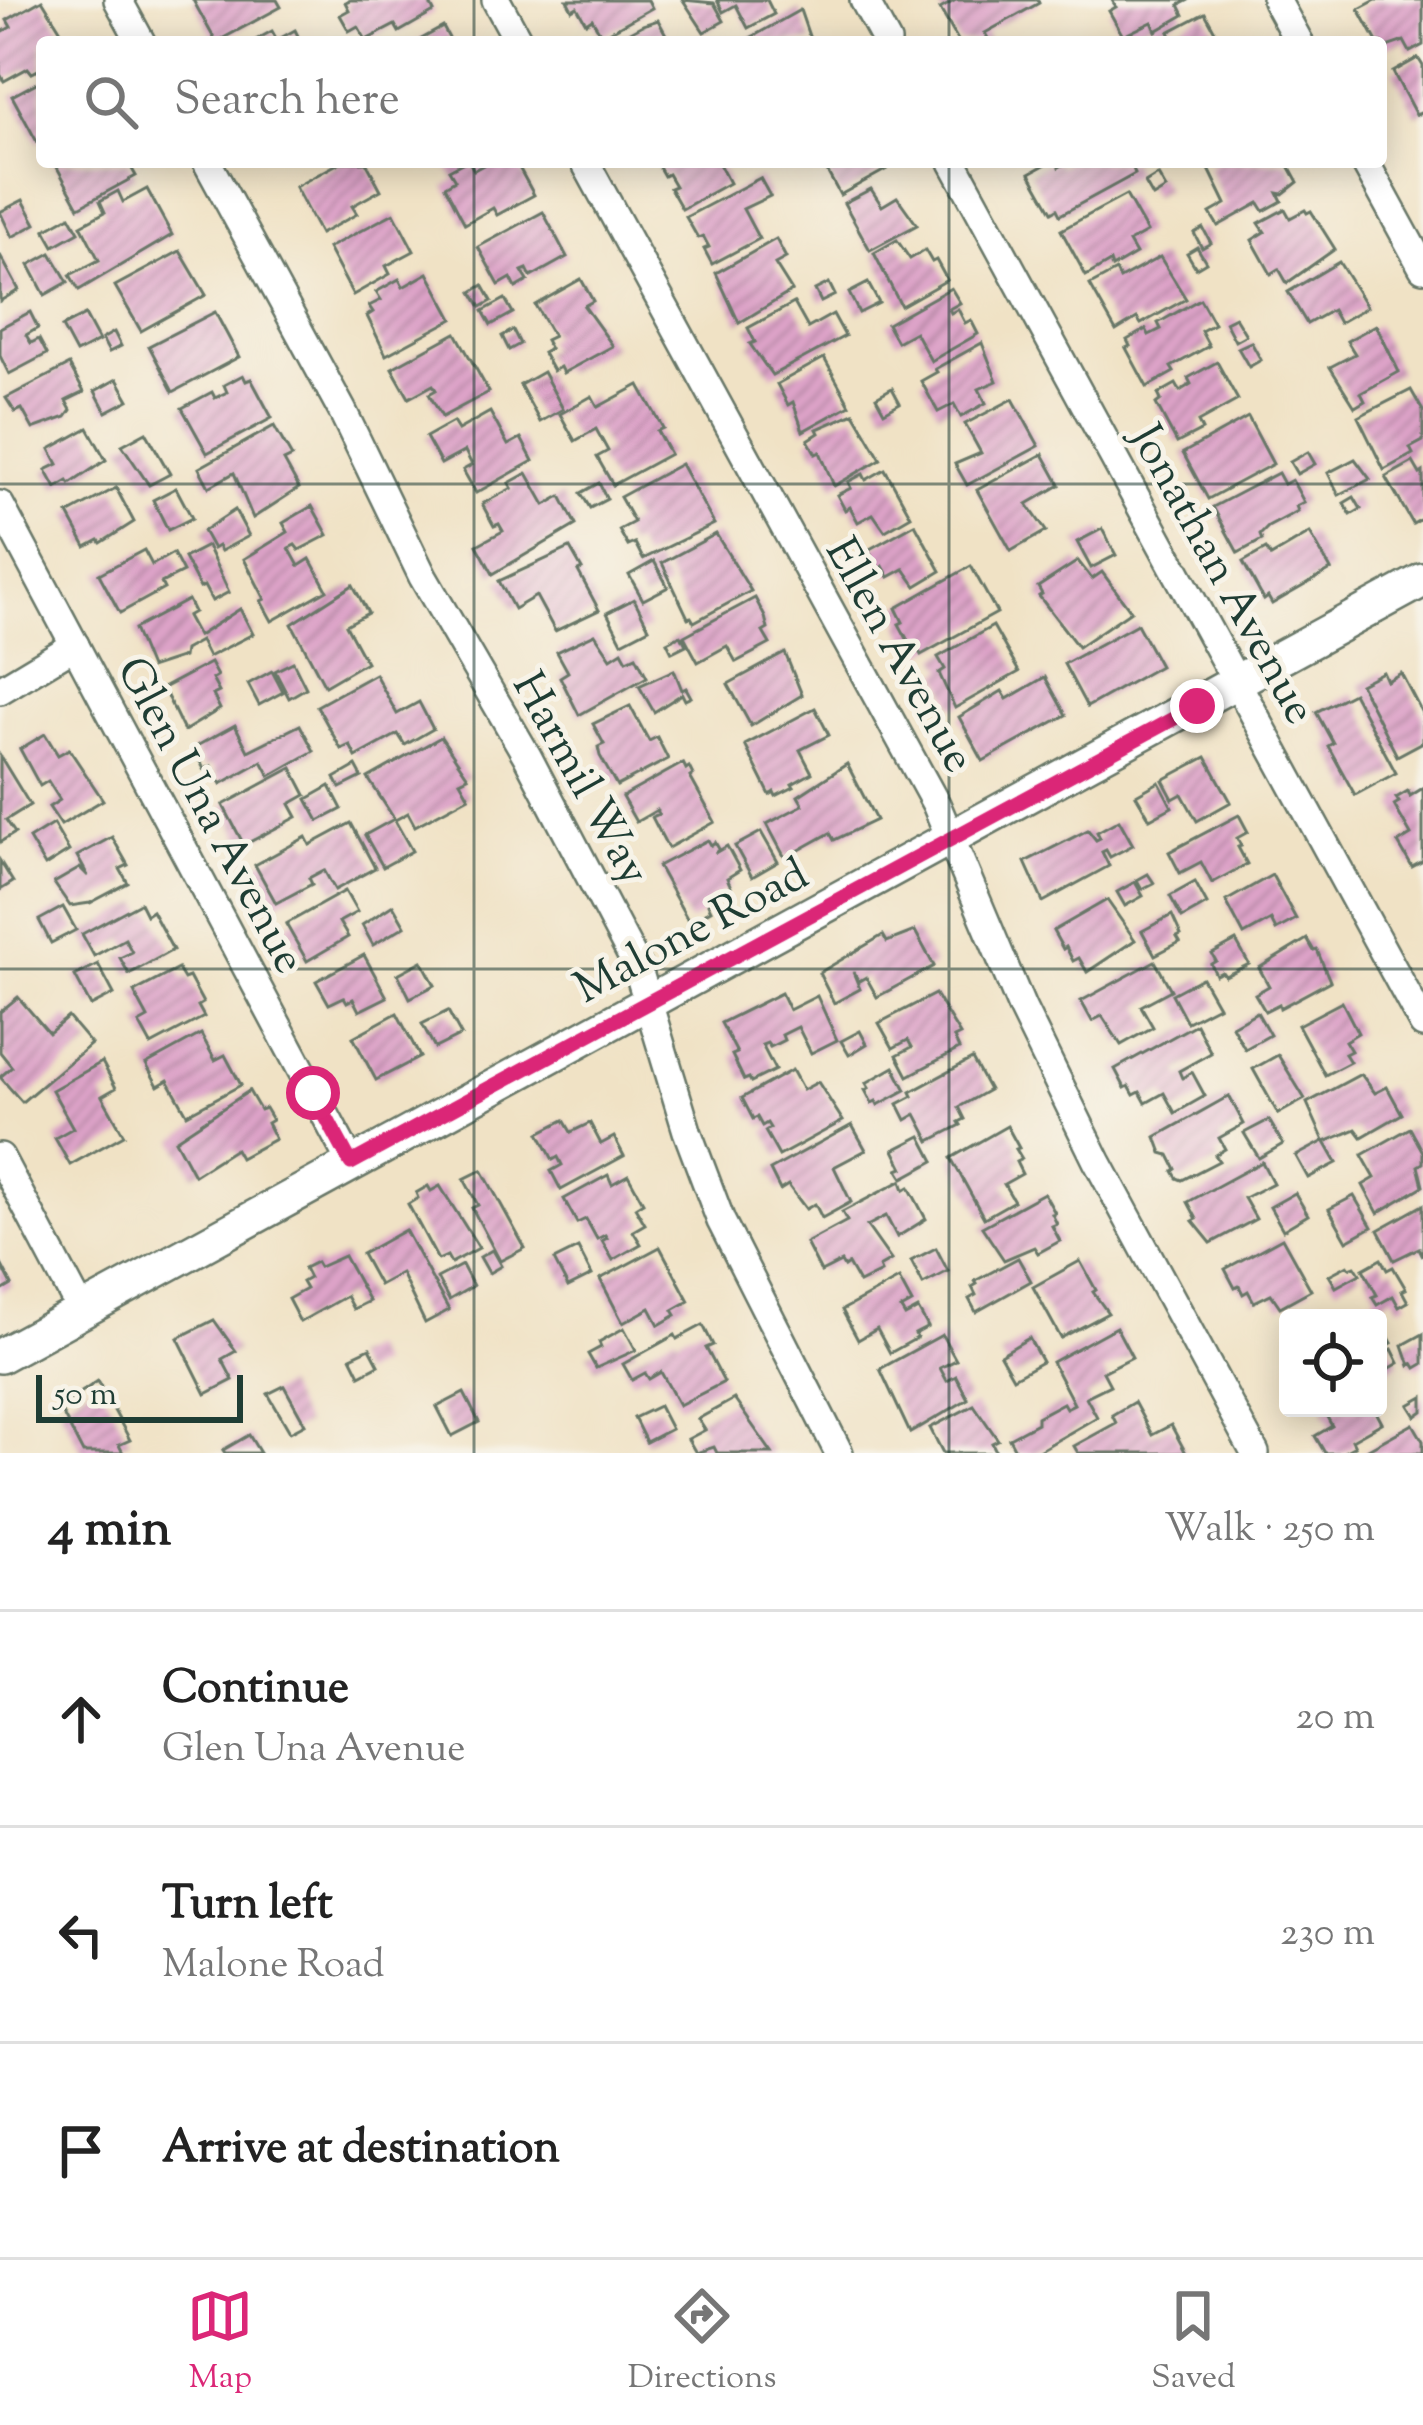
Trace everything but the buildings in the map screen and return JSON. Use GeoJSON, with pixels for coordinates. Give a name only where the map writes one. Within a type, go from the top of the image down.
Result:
{"type":"FeatureCollection","features":[{"type":"Feature","properties":{"kind":"street"},"geometry":{"type":"LineString","coordinates":[[118,0],[138,36]]}},
{"type":"Feature","properties":{"kind":"street"},"geometry":{"type":"LineString","coordinates":[[496,0],[516,36]]}},
{"type":"Feature","properties":{"kind":"street"},"geometry":{"type":"LineString","coordinates":[[864,0],[884,36]]}},
{"type":"Feature","properties":{"kind":"street"},"geometry":{"type":"LineString","coordinates":[[1276,0],[1296,36]]}},
{"type":"Feature","properties":{"kind":"street","name":"Harmil Way"},"geometry":{"type":"LineString","coordinates":[[210,168],[342,410],[423,577],[549,798],[637,966],[687,1132],[722,1221],[839,1453]]}},
{"type":"Feature","properties":{"kind":"street","name":"Ellen Avenue"},"geometry":{"type":"LineString","coordinates":[[588,168],[954,838],[963,874],[1031,1027],[1097,1161],[1255,1453]]}},
{"type":"Feature","properties":{"kind":"street","name":"Jonathan Avenue"},"geometry":{"type":"LineString","coordinates":[[956,168],[1423,1024]]}},
{"type":"Feature","properties":{"kind":"street"},"geometry":{"type":"LineString","coordinates":[[1368,168],[1423,268]]}},
{"type":"Feature","properties":{"kind":"street","name":"Glen Una Avenue"},"geometry":{"type":"LineString","coordinates":[[0,505],[351,1163]]}},
{"type":"Feature","properties":{"kind":"street","name":"Malone Road"},"geometry":{"type":"LineString","coordinates":[[0,1357],[1423,580]]}},
{"type":"Feature","properties":{"kind":"street"},"geometry":{"type":"LineString","coordinates":[[0,690],[75,645]]}},
{"type":"Feature","properties":{"kind":"street"},"geometry":{"type":"LineString","coordinates":[[0,1157],[82,1312]]}},
{"type":"Feature","properties":{"kind":"route"},"geometry":{"type":"LineString","coordinates":[[313,1093],[351,1163],[1197,706]]}}]}
